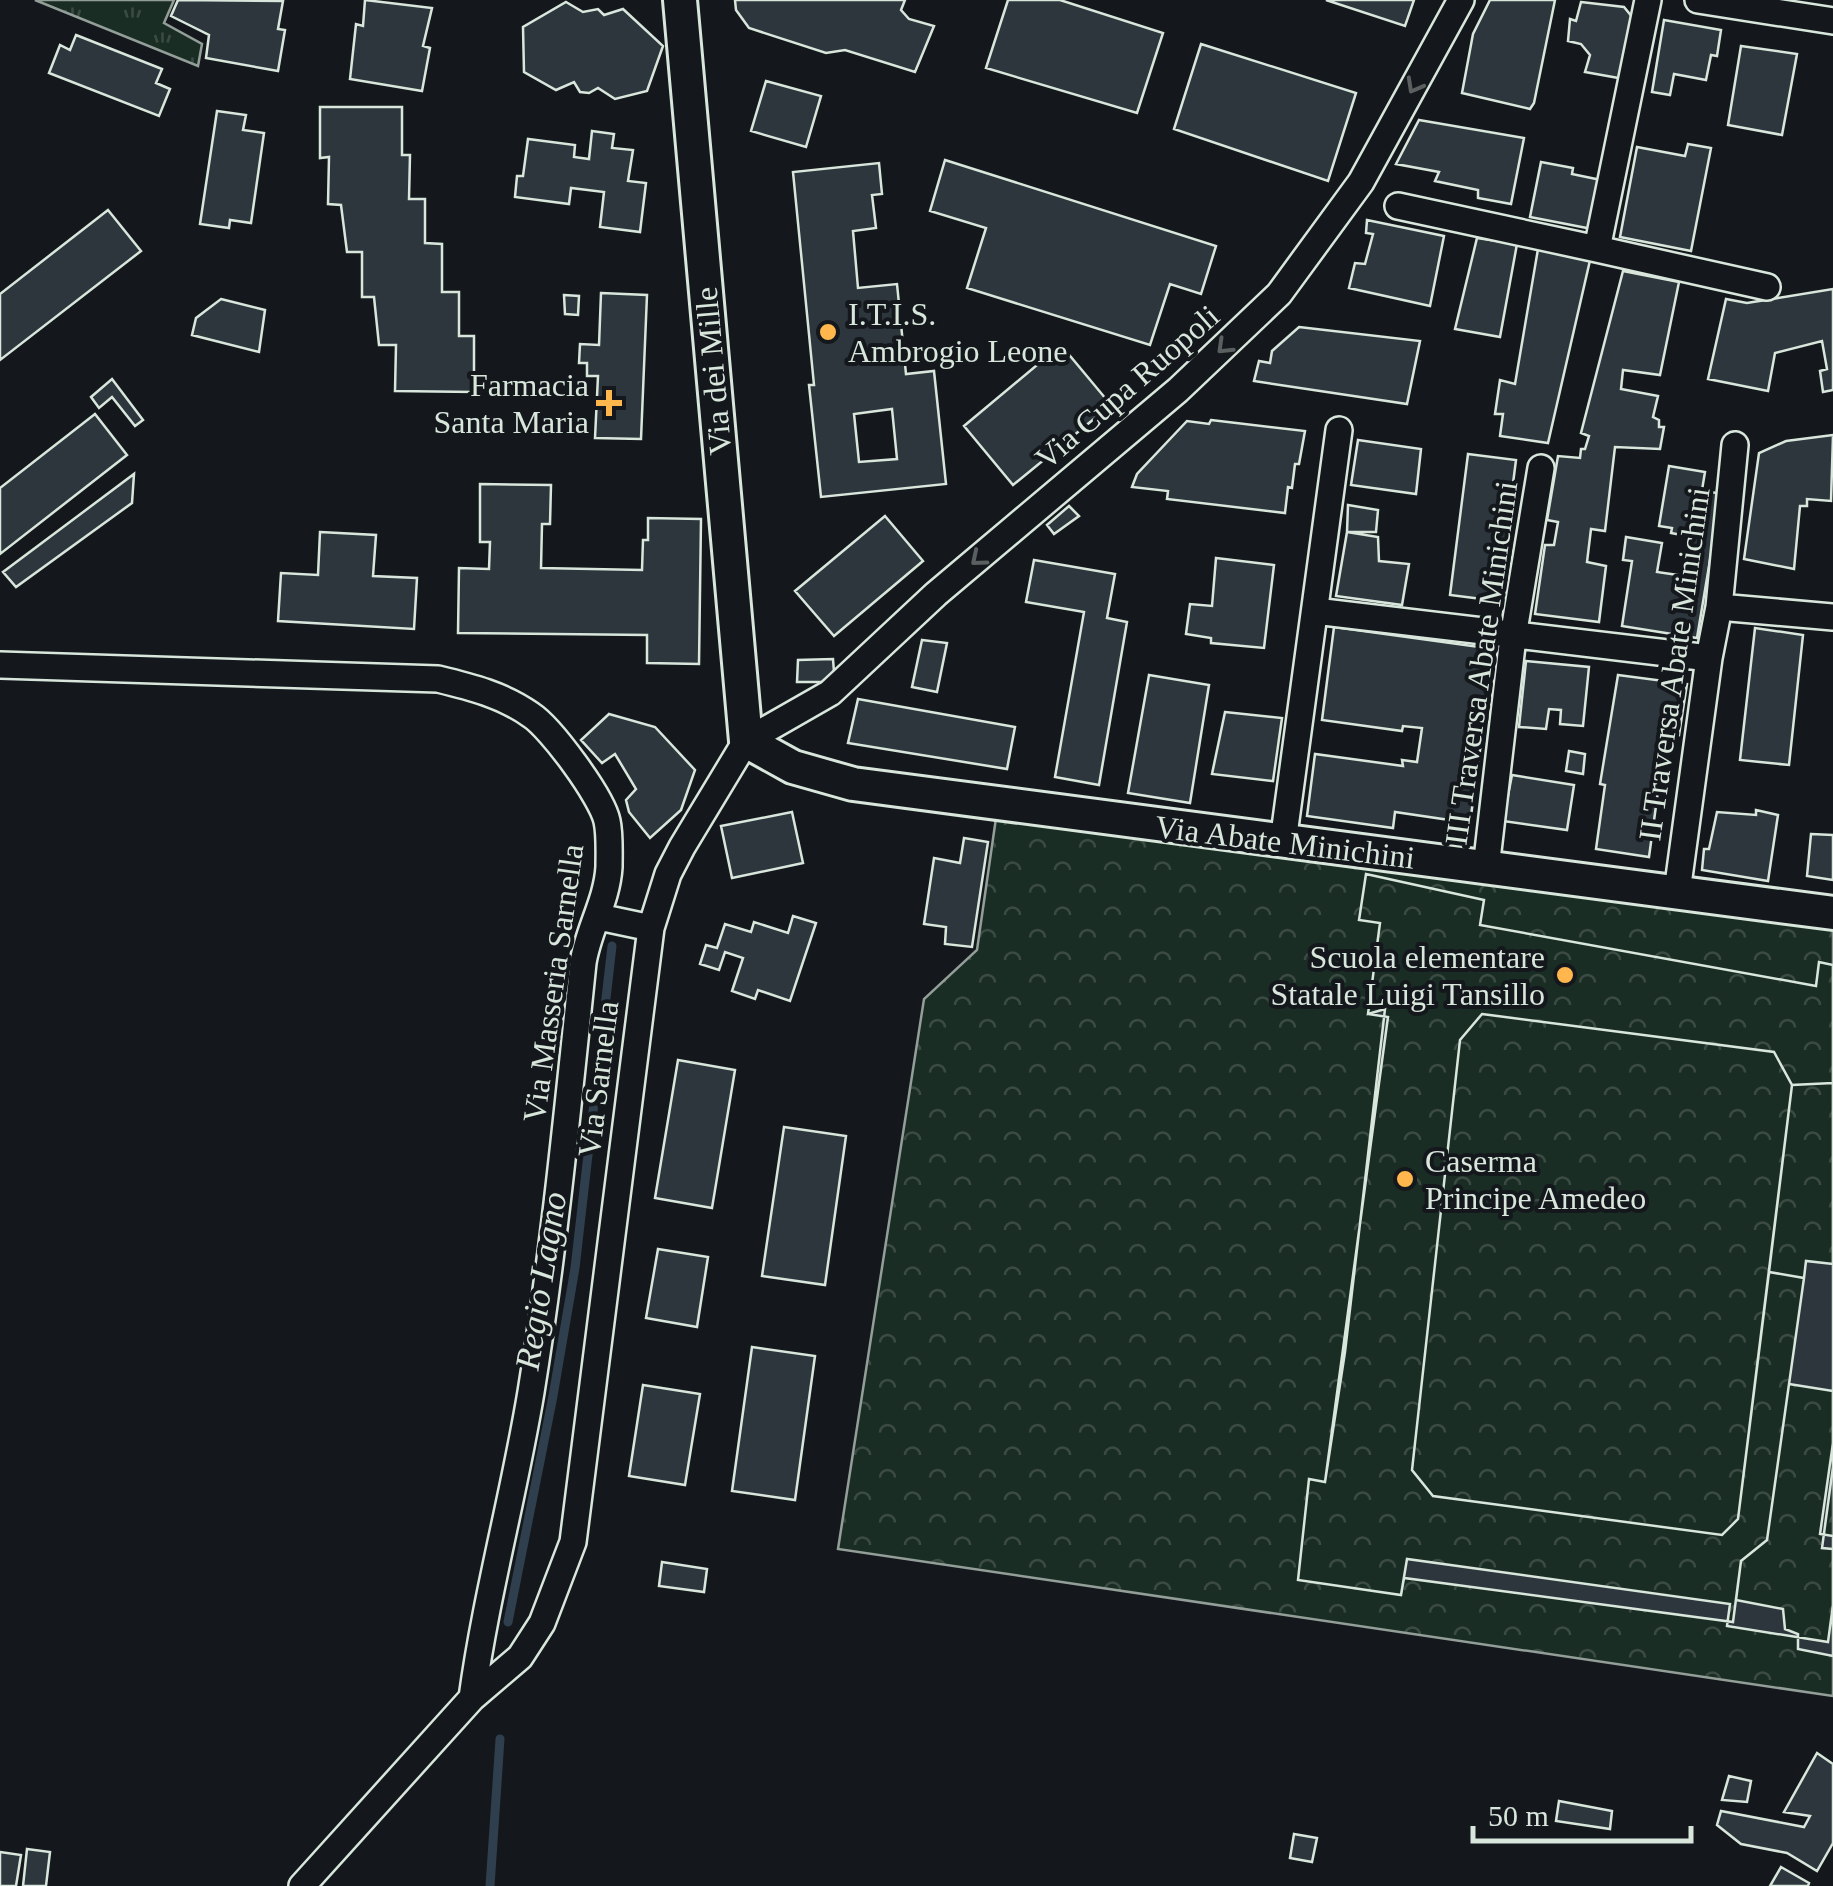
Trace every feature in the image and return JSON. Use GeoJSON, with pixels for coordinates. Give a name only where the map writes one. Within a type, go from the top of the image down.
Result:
{"type":"FeatureCollection","features":[{"type":"Feature","properties":{"kind":"street","name":"Via dei Mille"},"geometry":{"type":"LineString","coordinates":[[680,0],[746,741]]}},
{"type":"Feature","properties":{"kind":"street","name":"Via Cupa Ruopoli"},"geometry":{"type":"LineString","coordinates":[[746,741],[830,693],[936,594],[1178,390],[1279,294],[1361,182],[1461,0]]}},
{"type":"Feature","properties":{"kind":"street"},"geometry":{"type":"LineString","coordinates":[[1597,248],[1648,0]]}},
{"type":"Feature","properties":{"kind":"street"},"geometry":{"type":"LineString","coordinates":[[1698,0],[1832,21],[1833,8]]}},
{"type":"Feature","properties":{"kind":"street"},"geometry":{"type":"LineString","coordinates":[[1398,206],[1768,287]]}},
{"type":"Feature","properties":{"kind":"street"},"geometry":{"type":"LineString","coordinates":[[1283,842],[1339,430]]}},
{"type":"Feature","properties":{"kind":"street","name":"II Traversa Abate Minichini"},"geometry":{"type":"LineString","coordinates":[[1677,892],[1709,658],[1720,607],[1735,445]]}},
{"type":"Feature","properties":{"kind":"street","name":"III Traversa Abate Minichini"},"geometry":{"type":"LineString","coordinates":[[1486,868],[1513,637],[1540,468]]}},
{"type":"Feature","properties":{"kind":"street"},"geometry":{"type":"LineString","coordinates":[[1720,607],[1833,617]]}},
{"type":"Feature","properties":{"kind":"street"},"geometry":{"type":"LineString","coordinates":[[1315,610],[1709,658]]}},
{"type":"Feature","properties":{"kind":"street","name":"Via Masseria Sarnella"},"geometry":{"type":"LineString","coordinates":[[0,665],[438,679],[485,690],[533,716],[556,739],[607,818],[609,868],[598,918],[587,938],[582,963],[552,1251],[530,1396],[472,1698]]}},
{"type":"Feature","properties":{"kind":"street","name":"Via Abate Minichini"},"geometry":{"type":"LineString","coordinates":[[746,741],[792,767],[853,784],[1833,913]]}},
{"type":"Feature","properties":{"kind":"street","name":"Via Sarnella"},"geometry":{"type":"LineString","coordinates":[[302,1886],[472,1698],[520,1657],[542,1623],[573,1542],[652,928],[668,874],[682,846],[746,741]]}},
{"type":"Feature","properties":{"kind":"street"},"geometry":{"type":"LineString","coordinates":[[598,918],[652,928]]}},
{"type":"Feature","properties":{"kind":"green space"},"geometry":{"type":"Polygon","coordinates":[[[35,0],[174,0],[164,23],[202,44],[198,66],[35,0]]]}},
{"type":"Feature","properties":{"kind":"green space"},"geometry":{"type":"Polygon","coordinates":[[[996,818],[1833,924],[1833,1696],[838,1549],[924,999],[977,950],[996,818]]]}},
{"type":"Feature","properties":{"kind":"building"},"geometry":{"type":"Polygon","coordinates":[[[178,0],[283,1],[278,29],[285,30],[278,71],[206,58],[209,35],[171,16],[178,0]]]}},
{"type":"Feature","properties":{"kind":"building"},"geometry":{"type":"Polygon","coordinates":[[[365,0],[432,8],[423,46],[430,48],[422,91],[350,79],[356,24],[363,26],[365,0]]]}},
{"type":"Feature","properties":{"kind":"building"},"geometry":{"type":"Polygon","coordinates":[[[735,0],[905,0],[901,10],[909,19],[934,26],[915,72],[845,50],[826,53],[749,28],[736,10],[735,0]]]}},
{"type":"Feature","properties":{"kind":"building"},"geometry":{"type":"Polygon","coordinates":[[[1008,0],[1060,0],[1163,33],[1137,113],[986,68],[1008,0]]]}},
{"type":"Feature","properties":{"kind":"building"},"geometry":{"type":"Polygon","coordinates":[[[1326,0],[1414,0],[1405,26],[1326,0]]]}},
{"type":"Feature","properties":{"kind":"building"},"geometry":{"type":"Polygon","coordinates":[[[1490,0],[1555,0],[1530,109],[1462,93],[1473,34],[1490,0]]]}},
{"type":"Feature","properties":{"kind":"building"},"geometry":{"type":"Polygon","coordinates":[[[566,2],[583,12],[598,9],[604,15],[623,9],[663,46],[647,91],[615,99],[598,88],[580,92],[574,82],[556,90],[524,72],[523,27],[566,2]]]}},
{"type":"Feature","properties":{"kind":"building"},"geometry":{"type":"Polygon","coordinates":[[[1581,2],[1624,7],[1633,18],[1624,79],[1585,72],[1590,55],[1581,44],[1568,41],[1570,19],[1576,21],[1581,2]]]}},
{"type":"Feature","properties":{"kind":"building"},"geometry":{"type":"Polygon","coordinates":[[[1664,20],[1721,30],[1717,56],[1711,55],[1706,80],[1674,74],[1670,95],[1652,92],[1664,20]]]}},
{"type":"Feature","properties":{"kind":"building"},"geometry":{"type":"Polygon","coordinates":[[[76,35],[162,69],[156,83],[170,89],[159,116],[49,73],[60,45],[70,50],[76,35]]]}},
{"type":"Feature","properties":{"kind":"building"},"geometry":{"type":"Polygon","coordinates":[[[1201,44],[1356,93],[1328,181],[1174,129],[1201,44]]]}},
{"type":"Feature","properties":{"kind":"building"},"geometry":{"type":"Polygon","coordinates":[[[1741,46],[1797,54],[1782,135],[1728,125],[1741,46]]]}},
{"type":"Feature","properties":{"kind":"building"},"geometry":{"type":"Polygon","coordinates":[[[766,81],[821,96],[806,147],[751,131],[766,81]]]}},
{"type":"Feature","properties":{"kind":"building"},"geometry":{"type":"Polygon","coordinates":[[[320,107],[402,107],[402,155],[410,155],[409,199],[425,199],[425,243],[442,244],[442,292],[459,292],[459,336],[474,336],[474,392],[395,391],[396,345],[379,345],[374,297],[362,297],[362,252],[347,252],[341,205],[328,204],[329,157],[320,158],[320,107]]]}},
{"type":"Feature","properties":{"kind":"building"},"geometry":{"type":"Polygon","coordinates":[[[217,111],[246,115],[243,130],[264,133],[251,223],[230,220],[229,228],[200,224],[217,111]]]}},
{"type":"Feature","properties":{"kind":"building"},"geometry":{"type":"Polygon","coordinates":[[[1419,120],[1524,138],[1511,204],[1478,198],[1478,190],[1435,181],[1439,172],[1396,164],[1419,120]]]}},
{"type":"Feature","properties":{"kind":"building"},"geometry":{"type":"Polygon","coordinates":[[[592,131],[614,134],[612,148],[633,150],[628,181],[646,183],[640,232],[600,227],[604,192],[571,188],[569,204],[515,197],[517,176],[523,176],[528,139],[575,145],[574,157],[589,159],[592,131]]]}},
{"type":"Feature","properties":{"kind":"building"},"geometry":{"type":"Polygon","coordinates":[[[1688,144],[1711,148],[1691,251],[1620,237],[1637,147],[1685,156],[1688,144]]]}},
{"type":"Feature","properties":{"kind":"building"},"geometry":{"type":"Polygon","coordinates":[[[945,160],[1216,246],[1201,294],[1170,284],[1150,345],[967,288],[986,228],[930,211],[945,160]]]}},
{"type":"Feature","properties":{"kind":"building"},"geometry":{"type":"Polygon","coordinates":[[[1541,162],[1573,168],[1572,174],[1601,180],[1592,229],[1530,217],[1541,162]]]}},
{"type":"Feature","properties":{"kind":"building"},"geometry":{"type":"Polygon","coordinates":[[[879,163],[882,194],[872,195],[876,228],[853,231],[858,288],[897,284],[906,374],[934,371],[946,484],[821,497],[793,172],[879,163]],[[892,409],[854,414],[859,462],[897,459],[892,409]]]}},
{"type":"Feature","properties":{"kind":"building"},"geometry":{"type":"Polygon","coordinates":[[[108,210],[141,251],[0,360],[0,294],[108,210]]]}},
{"type":"Feature","properties":{"kind":"building"},"geometry":{"type":"Polygon","coordinates":[[[1367,220],[1444,236],[1430,306],[1349,288],[1355,263],[1365,264],[1373,234],[1366,233],[1367,220]]]}},
{"type":"Feature","properties":{"kind":"building"},"geometry":{"type":"Polygon","coordinates":[[[1477,238],[1517,244],[1500,337],[1455,329],[1477,238]]]}},
{"type":"Feature","properties":{"kind":"building"},"geometry":{"type":"Polygon","coordinates":[[[1538,249],[1591,256],[1548,443],[1500,436],[1503,414],[1495,414],[1500,380],[1515,384],[1538,249]]]}},
{"type":"Feature","properties":{"kind":"building"},"geometry":{"type":"Polygon","coordinates":[[[1623,271],[1679,282],[1660,375],[1623,370],[1621,389],[1658,396],[1653,417],[1659,420],[1659,427],[1664,427],[1660,449],[1615,447],[1605,531],[1591,529],[1587,562],[1606,566],[1599,622],[1535,614],[1545,545],[1554,545],[1558,522],[1547,520],[1558,456],[1580,458],[1581,449],[1585,449],[1589,436],[1581,433],[1623,271]]]}},
{"type":"Feature","properties":{"kind":"building"},"geometry":{"type":"Polygon","coordinates":[[[1833,289],[1833,390],[1823,392],[1820,371],[1827,369],[1822,341],[1775,353],[1768,391],[1708,379],[1726,299],[1747,303],[1833,289]]]}},
{"type":"Feature","properties":{"kind":"building"},"geometry":{"type":"Polygon","coordinates":[[[601,293],[647,295],[641,439],[595,438],[598,376],[587,376],[587,363],[579,363],[580,344],[599,345],[601,293]]]}},
{"type":"Feature","properties":{"kind":"building"},"geometry":{"type":"Polygon","coordinates":[[[564,295],[579,296],[578,315],[565,314],[564,295]]]}},
{"type":"Feature","properties":{"kind":"building"},"geometry":{"type":"Polygon","coordinates":[[[221,299],[265,310],[259,352],[192,335],[196,318],[221,299]]]}},
{"type":"Feature","properties":{"kind":"building"},"geometry":{"type":"Polygon","coordinates":[[[1299,327],[1420,341],[1407,404],[1254,381],[1259,361],[1270,363],[1272,351],[1299,327]]]}},
{"type":"Feature","properties":{"kind":"building"},"geometry":{"type":"Polygon","coordinates":[[[1061,345],[1111,405],[1013,485],[964,426],[1061,345]]]}},
{"type":"Feature","properties":{"kind":"building"},"geometry":{"type":"Polygon","coordinates":[[[112,379],[143,420],[135,426],[112,397],[99,408],[91,397],[112,379]]]}},
{"type":"Feature","properties":{"kind":"building"},"geometry":{"type":"Polygon","coordinates":[[[95,414],[127,455],[0,554],[0,488],[95,414]]]}},
{"type":"Feature","properties":{"kind":"building"},"geometry":{"type":"Polygon","coordinates":[[[1211,420],[1305,431],[1292,488],[1288,487],[1285,513],[1167,499],[1168,491],[1132,487],[1137,474],[1187,421],[1209,424],[1211,420]]]}},
{"type":"Feature","properties":{"kind":"building"},"geometry":{"type":"Polygon","coordinates":[[[1833,435],[1831,501],[1807,499],[1807,506],[1800,506],[1794,569],[1744,559],[1759,453],[1786,441],[1833,435]]]}},
{"type":"Feature","properties":{"kind":"building"},"geometry":{"type":"Polygon","coordinates":[[[1358,440],[1421,449],[1416,494],[1351,485],[1358,440]]]}},
{"type":"Feature","properties":{"kind":"building"},"geometry":{"type":"Polygon","coordinates":[[[1468,454],[1516,460],[1498,601],[1450,595],[1468,454]]]}},
{"type":"Feature","properties":{"kind":"building"},"geometry":{"type":"Polygon","coordinates":[[[1669,466],[1705,472],[1702,490],[1721,494],[1697,638],[1622,626],[1632,561],[1623,560],[1626,537],[1662,543],[1657,572],[1685,576],[1692,537],[1659,526],[1669,466]]]}},
{"type":"Feature","properties":{"kind":"building"},"geometry":{"type":"Polygon","coordinates":[[[134,474],[132,503],[16,587],[3,572],[134,474]]]}},
{"type":"Feature","properties":{"kind":"building"},"geometry":{"type":"Polygon","coordinates":[[[480,484],[551,485],[550,524],[542,524],[541,568],[642,570],[648,518],[701,519],[699,664],[647,663],[647,635],[458,633],[459,568],[489,569],[490,542],[480,542],[480,484]]]}},
{"type":"Feature","properties":{"kind":"building"},"geometry":{"type":"Polygon","coordinates":[[[1348,505],[1378,510],[1376,532],[1347,532],[1348,505]]]}},
{"type":"Feature","properties":{"kind":"building"},"geometry":{"type":"Polygon","coordinates":[[[1069,506],[1079,516],[1054,534],[1047,525],[1069,506]]]}},
{"type":"Feature","properties":{"kind":"building"},"geometry":{"type":"Polygon","coordinates":[[[885,516],[923,561],[834,636],[795,591],[885,516]]]}},
{"type":"Feature","properties":{"kind":"building"},"geometry":{"type":"Polygon","coordinates":[[[320,532],[376,535],[373,576],[417,578],[414,629],[278,621],[281,573],[318,575],[320,532]]]}},
{"type":"Feature","properties":{"kind":"building"},"geometry":{"type":"Polygon","coordinates":[[[1347,532],[1378,537],[1379,561],[1409,564],[1402,605],[1336,596],[1347,532]]]}},
{"type":"Feature","properties":{"kind":"building"},"geometry":{"type":"Polygon","coordinates":[[[1216,558],[1274,565],[1264,648],[1211,643],[1211,638],[1186,634],[1190,604],[1212,606],[1216,558]]]}},
{"type":"Feature","properties":{"kind":"building"},"geometry":{"type":"Polygon","coordinates":[[[1034,560],[1115,574],[1107,618],[1127,622],[1099,785],[1055,777],[1084,612],[1026,602],[1034,560]]]}},
{"type":"Feature","properties":{"kind":"building"},"geometry":{"type":"Polygon","coordinates":[[[1334,627],[1494,649],[1470,823],[1395,812],[1393,828],[1307,816],[1315,754],[1403,766],[1402,760],[1417,762],[1422,728],[1403,726],[1402,731],[1322,720],[1334,627]]]}},
{"type":"Feature","properties":{"kind":"building"},"geometry":{"type":"Polygon","coordinates":[[[1755,628],[1803,635],[1789,765],[1740,760],[1755,628]]]}},
{"type":"Feature","properties":{"kind":"building"},"geometry":{"type":"Polygon","coordinates":[[[922,640],[947,643],[937,692],[912,687],[922,640]]]}},
{"type":"Feature","properties":{"kind":"building"},"geometry":{"type":"Polygon","coordinates":[[[833,659],[834,672],[822,682],[797,682],[798,660],[833,659]]]}},
{"type":"Feature","properties":{"kind":"building"},"geometry":{"type":"Polygon","coordinates":[[[1526,661],[1589,667],[1583,726],[1560,724],[1561,710],[1549,709],[1546,729],[1519,727],[1526,661]]]}},
{"type":"Feature","properties":{"kind":"building"},"geometry":{"type":"Polygon","coordinates":[[[1149,675],[1209,685],[1190,803],[1128,793],[1149,675]]]}},
{"type":"Feature","properties":{"kind":"building"},"geometry":{"type":"Polygon","coordinates":[[[1618,675],[1687,684],[1679,735],[1666,733],[1649,857],[1596,849],[1605,785],[1600,784],[1618,675]]]}},
{"type":"Feature","properties":{"kind":"building"},"geometry":{"type":"Polygon","coordinates":[[[858,699],[1015,727],[1007,769],[848,743],[858,699]]]}},
{"type":"Feature","properties":{"kind":"building"},"geometry":{"type":"Polygon","coordinates":[[[1225,712],[1282,718],[1273,781],[1212,774],[1225,712]]]}},
{"type":"Feature","properties":{"kind":"building"},"geometry":{"type":"Polygon","coordinates":[[[609,714],[655,727],[695,770],[681,810],[650,838],[629,812],[626,800],[636,789],[615,754],[602,763],[581,740],[609,714]]]}},
{"type":"Feature","properties":{"kind":"building"},"geometry":{"type":"Polygon","coordinates":[[[1569,751],[1585,754],[1583,774],[1566,771],[1569,751]]]}},
{"type":"Feature","properties":{"kind":"building"},"geometry":{"type":"Polygon","coordinates":[[[1512,775],[1574,785],[1567,830],[1503,821],[1512,775]]]}},
{"type":"Feature","properties":{"kind":"building"},"geometry":{"type":"Polygon","coordinates":[[[1756,810],[1778,815],[1768,881],[1702,870],[1704,849],[1709,849],[1717,812],[1756,815],[1756,810]]]}},
{"type":"Feature","properties":{"kind":"building"},"geometry":{"type":"Polygon","coordinates":[[[792,812],[803,863],[732,878],[721,826],[792,812]]]}},
{"type":"Feature","properties":{"kind":"building"},"geometry":{"type":"Polygon","coordinates":[[[1811,834],[1833,835],[1833,880],[1807,876],[1811,834]]]}},
{"type":"Feature","properties":{"kind":"building"},"geometry":{"type":"Polygon","coordinates":[[[964,838],[988,842],[972,947],[945,944],[946,927],[924,924],[934,858],[960,863],[964,838]]]}},
{"type":"Feature","properties":{"kind":"building","name":"Caserma Principe Amedeo"},"geometry":{"type":"Polygon","coordinates":[[[1366,874],[1484,900],[1480,925],[1816,986],[1819,962],[1833,965],[1833,1443],[1820,1534],[1833,1536],[1833,1605],[1828,1642],[1727,1626],[1730,1604],[1407,1559],[1401,1595],[1298,1580],[1309,1479],[1325,1482],[1345,1352],[1385,1009],[1368,1014],[1380,923],[1359,920],[1366,874]],[[1482,1014],[1460,1040],[1412,1470],[1433,1496],[1722,1535],[1738,1519],[1792,1085],[1774,1052],[1482,1014]]]}},
{"type":"Feature","properties":{"kind":"building","name":"Caserma Principe Amedeo"},"geometry":{"type":"Polygon","coordinates":[[[1366,874],[1484,900],[1480,925],[1816,986],[1819,962],[1833,965],[1833,1083],[1792,1085],[1774,1052],[1482,1014],[1460,1040],[1412,1470],[1433,1496],[1722,1535],[1738,1519],[1769,1272],[1804,1278],[1767,1540],[1741,1561],[1733,1622],[1404,1578],[1401,1595],[1298,1580],[1309,1479],[1325,1482],[1388,1017],[1368,1014],[1380,923],[1359,920],[1366,874]]]}},
{"type":"Feature","properties":{"kind":"building"},"geometry":{"type":"Polygon","coordinates":[[[793,916],[816,923],[790,1001],[758,990],[755,999],[732,991],[743,958],[725,952],[719,970],[700,964],[706,945],[717,948],[725,924],[751,932],[754,922],[788,933],[793,916]]]}},
{"type":"Feature","properties":{"kind":"building"},"geometry":{"type":"Polygon","coordinates":[[[678,1060],[735,1070],[712,1208],[655,1198],[678,1060]]]}},
{"type":"Feature","properties":{"kind":"building"},"geometry":{"type":"Polygon","coordinates":[[[1833,1083],[1833,1264],[1806,1261],[1804,1278],[1769,1272],[1792,1085],[1833,1083]]]}},
{"type":"Feature","properties":{"kind":"building"},"geometry":{"type":"Polygon","coordinates":[[[784,1127],[846,1136],[825,1285],[762,1276],[784,1127]]]}},
{"type":"Feature","properties":{"kind":"building"},"geometry":{"type":"Polygon","coordinates":[[[658,1249],[708,1257],[697,1327],[646,1318],[658,1249]]]}},
{"type":"Feature","properties":{"kind":"building"},"geometry":{"type":"Polygon","coordinates":[[[752,1347],[815,1356],[795,1500],[732,1491],[752,1347]]]}},
{"type":"Feature","properties":{"kind":"building"},"geometry":{"type":"Polygon","coordinates":[[[1789,1384],[1833,1391],[1833,1467],[1822,1548],[1833,1549],[1833,1656],[1798,1649],[1798,1634],[1785,1629],[1783,1609],[1736,1600],[1741,1561],[1767,1540],[1789,1384]]]}},
{"type":"Feature","properties":{"kind":"building"},"geometry":{"type":"Polygon","coordinates":[[[643,1385],[700,1394],[685,1485],[629,1476],[643,1385]]]}},
{"type":"Feature","properties":{"kind":"building"},"geometry":{"type":"Polygon","coordinates":[[[662,1562],[707,1569],[704,1592],[659,1586],[662,1562]]]}},
{"type":"Feature","properties":{"kind":"building"},"geometry":{"type":"Polygon","coordinates":[[[1817,1753],[1833,1764],[1833,1843],[1817,1871],[1787,1853],[1741,1844],[1717,1825],[1721,1811],[1804,1827],[1810,1816],[1784,1812],[1817,1753]]]}},
{"type":"Feature","properties":{"kind":"building"},"geometry":{"type":"Polygon","coordinates":[[[1729,1776],[1751,1781],[1747,1802],[1722,1800],[1729,1776]]]}},
{"type":"Feature","properties":{"kind":"building"},"geometry":{"type":"Polygon","coordinates":[[[1559,1801],[1612,1811],[1610,1829],[1556,1821],[1559,1801]]]}},
{"type":"Feature","properties":{"kind":"building"},"geometry":{"type":"Polygon","coordinates":[[[1294,1834],[1317,1838],[1312,1862],[1290,1858],[1294,1834]]]}},
{"type":"Feature","properties":{"kind":"building"},"geometry":{"type":"Polygon","coordinates":[[[27,1849],[50,1852],[46,1886],[23,1886],[27,1849]]]}},
{"type":"Feature","properties":{"kind":"building"},"geometry":{"type":"Polygon","coordinates":[[[0,1852],[21,1855],[16,1886],[0,1886],[0,1852]]]}},
{"type":"Feature","properties":{"kind":"building"},"geometry":{"type":"Polygon","coordinates":[[[1781,1867],[1809,1883],[1808,1886],[1770,1886],[1781,1867]]]}},
{"type":"Feature","properties":{"kind":"waterway","name":"Regio Lagno"},"geometry":{"type":"LineString","coordinates":[[508,1622],[575,1268],[612,946]]}},
{"type":"Feature","properties":{"kind":"waterway"},"geometry":{"type":"LineString","coordinates":[[490,1886],[500,1739]]}},
{"type":"Feature","properties":{"kind":"place","name":"I.T.I.S. Ambrogio Leone"},"geometry":{"type":"Point","coordinates":[828,332]}},
{"type":"Feature","properties":{"kind":"place","name":"Farmacia Santa Maria"},"geometry":{"type":"Point","coordinates":[609,403]}},
{"type":"Feature","properties":{"kind":"place","name":"Scuola elementare Statale Luigi Tansillo"},"geometry":{"type":"Point","coordinates":[1565,975]}},
{"type":"Feature","properties":{"kind":"place","name":"Caserma Principe Amedeo"},"geometry":{"type":"Point","coordinates":[1405,1179]}}]}
